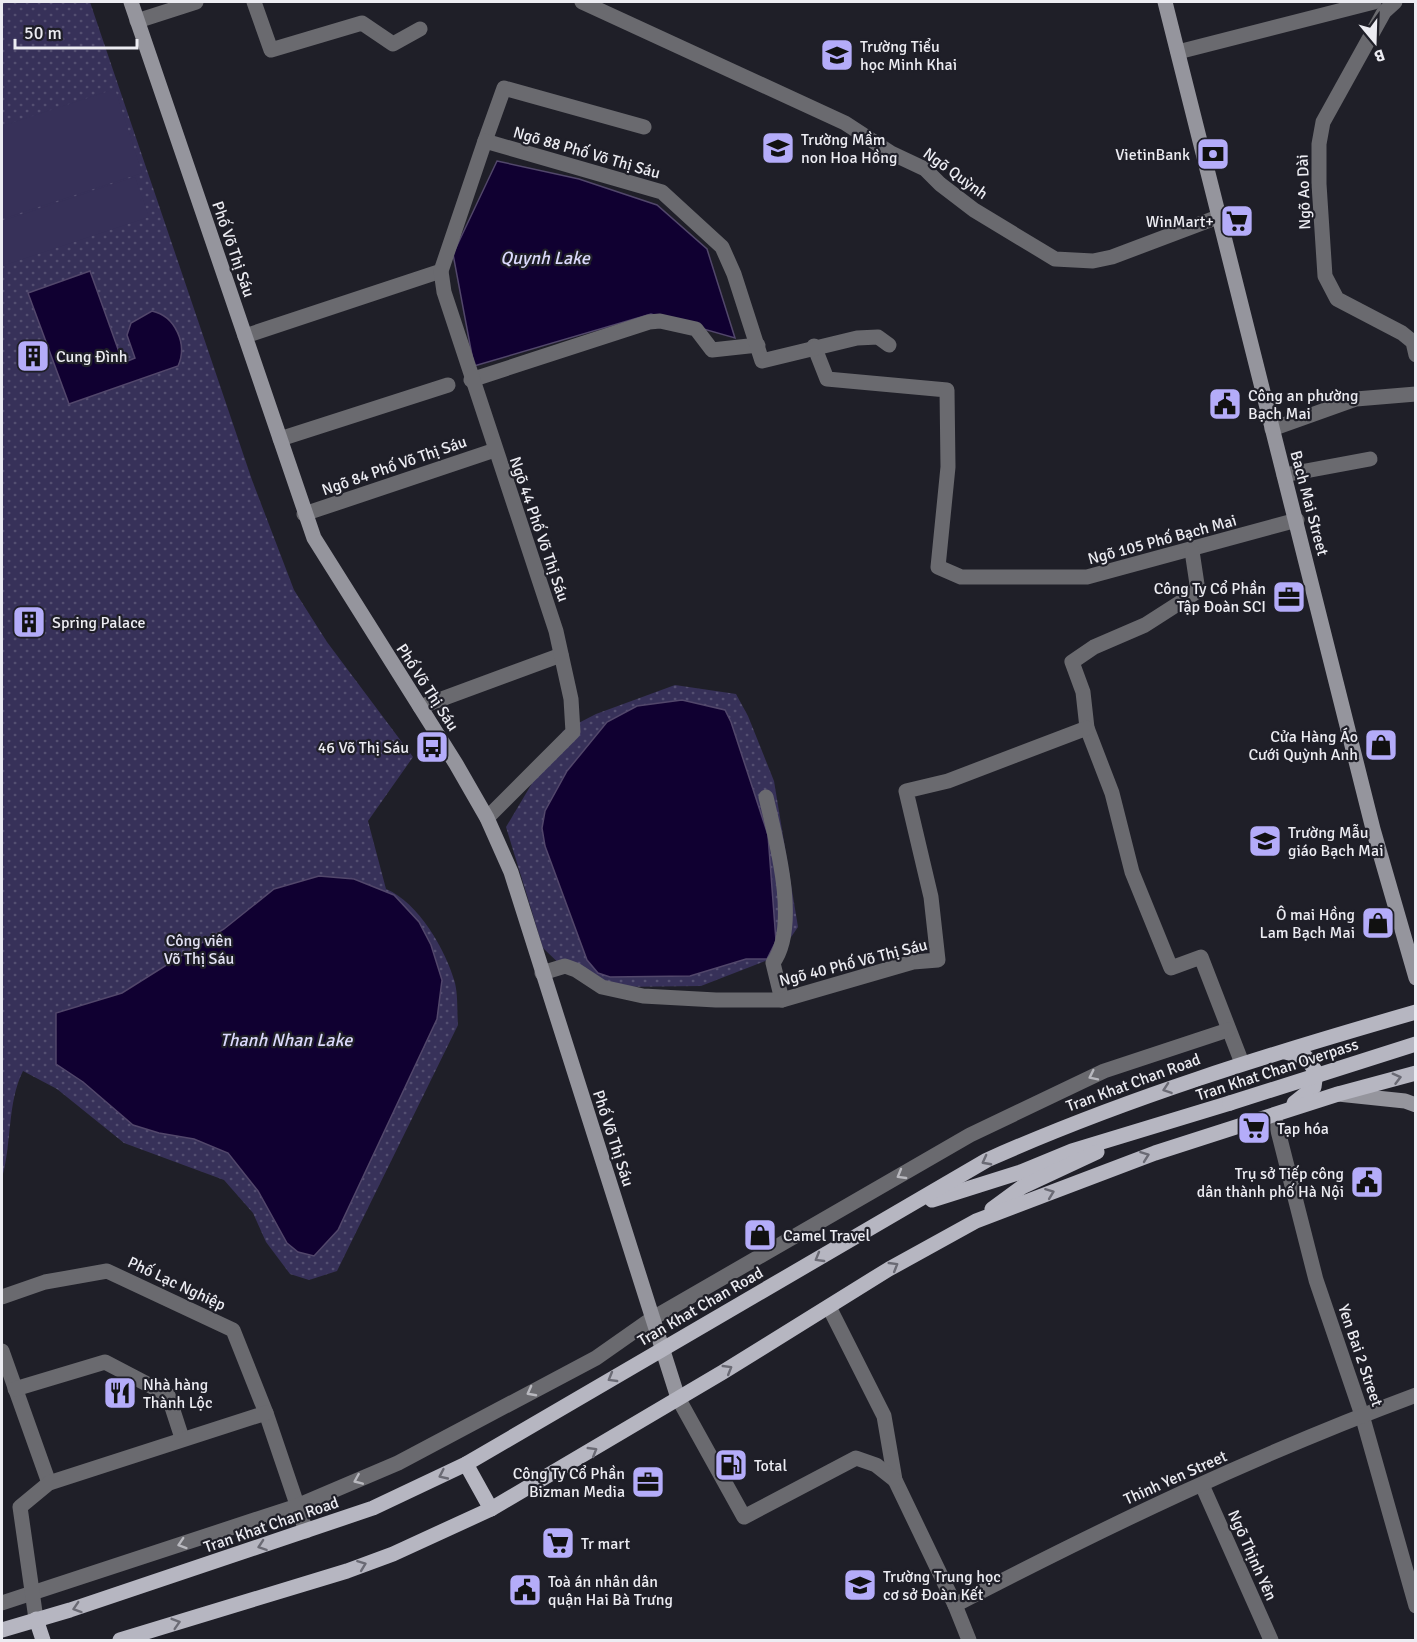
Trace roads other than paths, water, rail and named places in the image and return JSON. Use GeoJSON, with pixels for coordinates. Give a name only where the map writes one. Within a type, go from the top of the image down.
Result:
{"type":"FeatureCollection","features":[{"type":"Feature","properties":{"kind":"main road","name":"Tran Khat Chan Road"},"geometry":{"type":"LineString","coordinates":[[2,1630],[373,1508],[466,1464],[987,1160],[1066,1125],[1242,1064],[1416,1012]]}},
{"type":"Feature","properties":{"kind":"main road","name":"Tran Khat Chan Overpass"},"geometry":{"type":"LineString","coordinates":[[906,1208],[1021,1172],[1072,1151],[1149,1129],[1416,1044]]}},
{"type":"Feature","properties":{"kind":"main road"},"geometry":{"type":"LineString","coordinates":[[1274,1114],[1306,1095],[1314,1087],[1317,1079],[1316,1071],[1306,1057],[1282,1052]]}},
{"type":"Feature","properties":{"kind":"main road"},"geometry":{"type":"LineString","coordinates":[[120,1641],[347,1571],[393,1554],[491,1509],[909,1257],[976,1221],[1155,1153],[1338,1094],[1416,1073]]}},
{"type":"Feature","properties":{"kind":"main road","name":"Tran Khat Chan Overpass"},"geometry":{"type":"LineString","coordinates":[[976,1221],[1022,1187],[1149,1129]]}},
{"type":"Feature","properties":{"kind":"main road"},"geometry":{"type":"LineString","coordinates":[[466,1464],[491,1509]]}},
{"type":"Feature","properties":{"kind":"main road"},"geometry":{"type":"LineString","coordinates":[[36,1619],[43,1641]]}},
{"type":"Feature","properties":{"kind":"street","name":"Phố Võ Thị Sáu"},"geometry":{"type":"LineString","coordinates":[[131,2],[304,514],[324,556],[420,707],[487,819],[511,872],[678,1398]]}},
{"type":"Feature","properties":{"kind":"street"},"geometry":{"type":"LineString","coordinates":[[137,21],[196,2]]}},
{"type":"Feature","properties":{"kind":"street"},"geometry":{"type":"LineString","coordinates":[[254,2],[271,50],[362,23],[393,44],[420,29]]}},
{"type":"Feature","properties":{"kind":"street","name":"Ngõ Quỳnh"},"geometry":{"type":"LineString","coordinates":[[582,2],[845,123],[891,153],[925,169],[940,184],[974,210],[1055,259],[1093,261],[1102,259],[1218,218]]}},
{"type":"Feature","properties":{"kind":"street","name":"Bach Mai Street"},"geometry":{"type":"LineString","coordinates":[[1165,2],[1373,829],[1410,936],[1416,978]]}},
{"type":"Feature","properties":{"kind":"street"},"geometry":{"type":"LineString","coordinates":[[1178,52],[1374,2]]}},
{"type":"Feature","properties":{"kind":"street","name":"Ngõ Ao Dài"},"geometry":{"type":"LineString","coordinates":[[1395,2],[1384,12],[1323,122],[1320,144],[1320,205],[1326,276],[1337,299],[1402,333],[1413,342],[1416,355]]}},
{"type":"Feature","properties":{"kind":"street"},"geometry":{"type":"LineString","coordinates":[[245,336],[441,271],[504,88],[644,127]]}},
{"type":"Feature","properties":{"kind":"street","name":"Ngõ 88 Phố Võ Thị Sáu"},"geometry":{"type":"LineString","coordinates":[[484,141],[662,192],[722,247],[758,345],[762,367],[814,346],[857,338],[878,337],[889,345]]}},
{"type":"Feature","properties":{"kind":"street","name":"Ngõ 44 Phố Võ Thị Sáu"},"geometry":{"type":"LineString","coordinates":[[441,271],[444,292],[471,380],[540,581],[571,699],[573,732],[487,819]]}},
{"type":"Feature","properties":{"kind":"street"},"geometry":{"type":"LineString","coordinates":[[471,380],[656,321],[696,329],[712,350],[758,345]]}},
{"type":"Feature","properties":{"kind":"street","name":"Ngõ 105 Phố Bạch Mai"},"geometry":{"type":"LineString","coordinates":[[814,346],[827,379],[947,390],[948,467],[938,567],[961,577],[1087,577],[1192,551],[1297,520]]}},
{"type":"Feature","properties":{"kind":"street"},"geometry":{"type":"LineString","coordinates":[[280,439],[448,385]]}},
{"type":"Feature","properties":{"kind":"street"},"geometry":{"type":"LineString","coordinates":[[1272,429],[1356,399],[1416,394]]}},
{"type":"Feature","properties":{"kind":"street","name":"Ngõ 84 Phố Võ Thị Sáu"},"geometry":{"type":"LineString","coordinates":[[304,514],[495,450]]}},
{"type":"Feature","properties":{"kind":"street"},"geometry":{"type":"LineString","coordinates":[[1284,475],[1370,459]]}},
{"type":"Feature","properties":{"kind":"street"},"geometry":{"type":"LineString","coordinates":[[1192,551],[1198,591],[1145,626],[1094,647],[1072,662],[1083,692],[1088,728],[1112,793],[1132,872],[1172,968],[1202,957],[1242,1064]]}},
{"type":"Feature","properties":{"kind":"street"},"geometry":{"type":"LineString","coordinates":[[420,707],[561,655]]}},
{"type":"Feature","properties":{"kind":"street","name":"Ngõ 40 Phố Võ Thị Sáu"},"geometry":{"type":"LineString","coordinates":[[542,973],[565,966],[576,969],[602,987],[643,996],[716,1000],[782,1000],[913,962],[939,960],[931,897],[906,791],[948,781],[1088,728]]}},
{"type":"Feature","properties":{"kind":"street"},"geometry":{"type":"LineString","coordinates":[[766,797],[780,855],[784,901],[784,936],[781,952],[773,963],[782,1000]]}},
{"type":"Feature","properties":{"kind":"street","name":"Tran Khat Chan Road"},"geometry":{"type":"LineString","coordinates":[[2,1603],[297,1506],[398,1463],[596,1358],[653,1318],[970,1135],[1104,1071],[1228,1030]]}},
{"type":"Feature","properties":{"kind":"street"},"geometry":{"type":"LineString","coordinates":[[1338,1094],[1405,1101],[1416,1105]]}},
{"type":"Feature","properties":{"kind":"street","name":"Yen Bai 2 Street"},"geometry":{"type":"LineString","coordinates":[[1274,1114],[1316,1280],[1362,1414],[1416,1606]]}},
{"type":"Feature","properties":{"kind":"street","name":"Phố Lạc Nghiệp"},"geometry":{"type":"LineString","coordinates":[[2,1297],[45,1282],[107,1271],[233,1330],[266,1413],[306,1531]]}},
{"type":"Feature","properties":{"kind":"street"},"geometry":{"type":"LineString","coordinates":[[830,1306],[884,1416],[895,1480],[955,1605],[969,1641]]}},
{"type":"Feature","properties":{"kind":"street"},"geometry":{"type":"LineString","coordinates":[[2,1351],[49,1483]]}},
{"type":"Feature","properties":{"kind":"street"},"geometry":{"type":"LineString","coordinates":[[15,1389],[105,1362],[168,1395],[182,1438]]}},
{"type":"Feature","properties":{"kind":"street","name":"Thinh Yen Street"},"geometry":{"type":"LineString","coordinates":[[955,1605],[1089,1536],[1362,1414],[1416,1395]]}},
{"type":"Feature","properties":{"kind":"street"},"geometry":{"type":"LineString","coordinates":[[678,1398],[744,1517],[856,1458],[876,1465],[895,1480]]}},
{"type":"Feature","properties":{"kind":"street"},"geometry":{"type":"LineString","coordinates":[[36,1619],[20,1507],[49,1483],[182,1438],[266,1413]]}},
{"type":"Feature","properties":{"kind":"street","name":"Ngõ Thịnh Yên"},"geometry":{"type":"LineString","coordinates":[[1202,1485],[1270,1641]]}},
{"type":"Feature","properties":{"kind":"water","name":"Quynh Lake"},"geometry":{"type":"Polygon","coordinates":[[[497,161],[579,179],[657,205],[707,249],[735,338],[651,314],[474,366],[453,254],[497,161]]]}},
{"type":"Feature","properties":{"kind":"water"},"geometry":{"type":"Polygon","coordinates":[[[90,271],[123,363],[135,358],[127,335],[131,323],[152,311],[160,314],[173,325],[180,340],[181,358],[178,366],[69,404],[28,293],[90,271]]]}},
{"type":"Feature","properties":{"kind":"water"},"geometry":{"type":"Polygon","coordinates":[[[682,700],[725,710],[731,722],[768,835],[776,941],[767,959],[746,959],[690,976],[610,977],[598,973],[587,960],[545,846],[542,828],[545,811],[567,771],[607,722],[637,706],[682,700]]]}},
{"type":"Feature","properties":{"kind":"water","name":"Thanh Nhan Lake"},"geometry":{"type":"Polygon","coordinates":[[[319,876],[354,879],[394,895],[419,922],[431,945],[442,980],[437,1019],[338,1230],[314,1256],[298,1252],[287,1243],[258,1191],[228,1153],[194,1139],[159,1133],[133,1125],[83,1082],[56,1064],[56,1013],[122,993],[224,929],[274,889],[319,876]]]}},
{"type":"Feature","properties":{"kind":"place","name":"Trường Tiểu học Minh Khai"},"geometry":{"type":"Point","coordinates":[837,55]}},
{"type":"Feature","properties":{"kind":"place","name":"Trường Mầm non Hoa Hồng"},"geometry":{"type":"Point","coordinates":[778,148]}},
{"type":"Feature","properties":{"kind":"place","name":"VietinBank"},"geometry":{"type":"Point","coordinates":[1213,154]}},
{"type":"Feature","properties":{"kind":"place","name":"WinMart+"},"geometry":{"type":"Point","coordinates":[1237,221]}},
{"type":"Feature","properties":{"kind":"place","name":"Cung Đình"},"geometry":{"type":"Point","coordinates":[33,356]}},
{"type":"Feature","properties":{"kind":"place","name":"Công an phường Bạch Mai"},"geometry":{"type":"Point","coordinates":[1225,404]}},
{"type":"Feature","properties":{"kind":"place","name":"Công Ty Cổ Phần Tập Đoàn SCI"},"geometry":{"type":"Point","coordinates":[1289,597]}},
{"type":"Feature","properties":{"kind":"place","name":"Spring Palace"},"geometry":{"type":"Point","coordinates":[29,622]}},
{"type":"Feature","properties":{"kind":"place","name":"Cửa Hàng Áo Cưới Quỳnh Anh"},"geometry":{"type":"Point","coordinates":[1381,745]}},
{"type":"Feature","properties":{"kind":"place","name":"46 Võ Thị Sáu"},"geometry":{"type":"Point","coordinates":[432,747]}},
{"type":"Feature","properties":{"kind":"place","name":"Trường Mẫu giáo Bạch Mai"},"geometry":{"type":"Point","coordinates":[1265,841]}},
{"type":"Feature","properties":{"kind":"place","name":"Ô mai Hồng Lam Bạch Mai"},"geometry":{"type":"Point","coordinates":[1378,923]}},
{"type":"Feature","properties":{"kind":"place","name":"Tạp hóa"},"geometry":{"type":"Point","coordinates":[1254,1128]}},
{"type":"Feature","properties":{"kind":"place","name":"Trụ sở Tiếp công dân thành phố Hà Nội"},"geometry":{"type":"Point","coordinates":[1367,1182]}},
{"type":"Feature","properties":{"kind":"place","name":"Camel Travel"},"geometry":{"type":"Point","coordinates":[760,1235]}},
{"type":"Feature","properties":{"kind":"place","name":"Nhà hàng Thành Lộc"},"geometry":{"type":"Point","coordinates":[120,1393]}},
{"type":"Feature","properties":{"kind":"place","name":"Total"},"geometry":{"type":"Point","coordinates":[731,1465]}},
{"type":"Feature","properties":{"kind":"place","name":"Công Ty Cổ Phần Bizman Media"},"geometry":{"type":"Point","coordinates":[648,1482]}},
{"type":"Feature","properties":{"kind":"place","name":"Tr mart"},"geometry":{"type":"Point","coordinates":[558,1543]}},
{"type":"Feature","properties":{"kind":"place","name":"Trường Trung học cơ sở Đoàn Kết"},"geometry":{"type":"Point","coordinates":[860,1585]}},
{"type":"Feature","properties":{"kind":"place","name":"Toà án nhân dân quận Hai Bà Trưng"},"geometry":{"type":"Point","coordinates":[525,1590]}},
{"type":"Feature","properties":{"kind":"park label","name":"Công viên Võ Thị Sáu"},"geometry":{"type":"Point","coordinates":[199,949]}}]}
